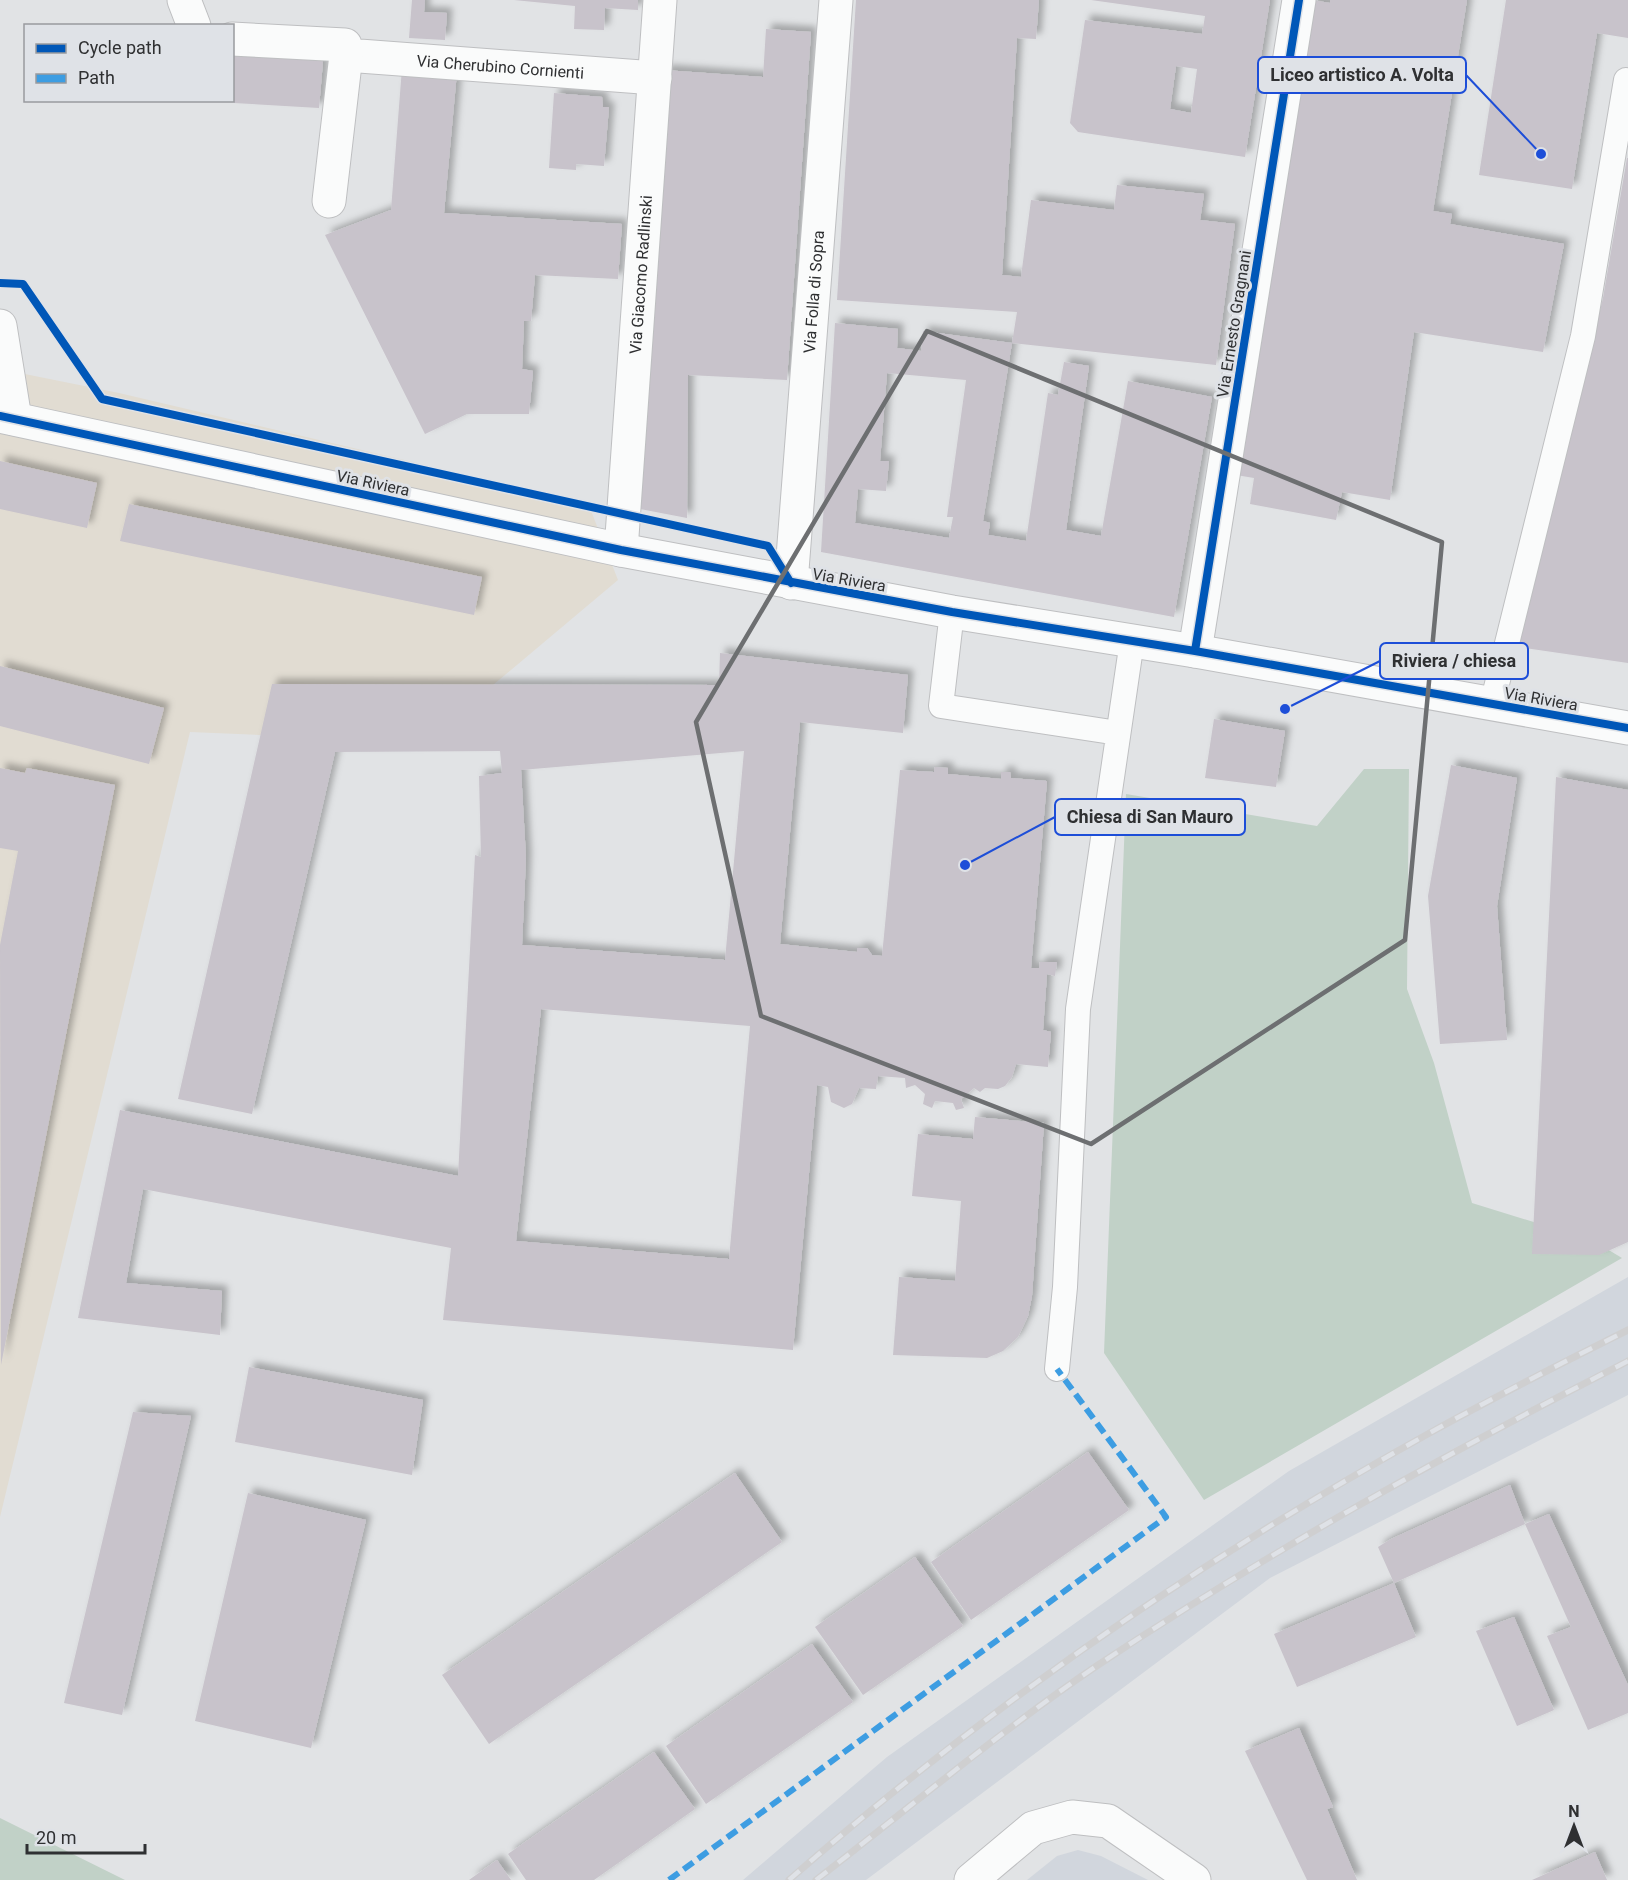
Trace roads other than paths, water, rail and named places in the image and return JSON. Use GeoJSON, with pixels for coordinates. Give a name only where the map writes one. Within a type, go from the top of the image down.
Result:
{"type":"FeatureCollection","features":[{"type":"Feature","properties":{"kind":"street"},"geometry":{"type":"LineString","coordinates":[[184,0],[193,24]]}},
{"type":"Feature","properties":{"kind":"street","name":"Via Giacomo Radlinski"},"geometry":{"type":"LineString","coordinates":[[621,550],[660,0]]}},
{"type":"Feature","properties":{"kind":"street","name":"Via Folla di Sopra"},"geometry":{"type":"LineString","coordinates":[[791,583],[836,0]]}},
{"type":"Feature","properties":{"kind":"street","name":"Via Ernesto Gragnani"},"geometry":{"type":"LineString","coordinates":[[1195,651],[1299,0]]}},
{"type":"Feature","properties":{"kind":"street","name":"Via Cherubino Cornienti"},"geometry":{"type":"LineString","coordinates":[[234,39],[345,45],[346,55],[655,78]]}},
{"type":"Feature","properties":{"kind":"street"},"geometry":{"type":"LineString","coordinates":[[329,201],[346,55]]}},
{"type":"Feature","properties":{"kind":"street"},"geometry":{"type":"LineString","coordinates":[[0,326],[7,417]]}},
{"type":"Feature","properties":{"kind":"street","name":"Via Riviera"},"geometry":{"type":"LineString","coordinates":[[7,417],[621,550],[791,583],[952,612],[1195,651],[1628,728]]}},
{"type":"Feature","properties":{"kind":"street"},"geometry":{"type":"LineString","coordinates":[[971,1880],[1033,1828],[1072,1817],[1108,1821],[1194,1880]]}},
{"type":"Feature","properties":{"kind":"lane"},"geometry":{"type":"LineString","coordinates":[[1492,704],[1583,336],[1626,80]]}},
{"type":"Feature","properties":{"kind":"lane"},"geometry":{"type":"LineString","coordinates":[[952,612],[941,706],[1118,733]]}},
{"type":"Feature","properties":{"kind":"lane"},"geometry":{"type":"LineString","coordinates":[[1057,1369],[1065,1287],[1078,1009],[1132,642]]}},
{"type":"Feature","properties":{"kind":"railway"},"geometry":{"type":"LineString","coordinates":[[789,1880],[939,1756],[1096,1640],[1177,1586],[1259,1533],[1426,1435],[1628,1330]]}},
{"type":"Feature","properties":{"kind":"railway"},"geometry":{"type":"LineString","coordinates":[[816,1880],[1026,1716],[1162,1623],[1292,1544],[1425,1468],[1628,1361]]}},
{"type":"Feature","properties":{"kind":"place","name":"Liceo artistico A. Volta"},"geometry":{"type":"Point","coordinates":[1541,154]}},
{"type":"Feature","properties":{"kind":"place","name":"Riviera / chiesa"},"geometry":{"type":"Point","coordinates":[1285,709]}},
{"type":"Feature","properties":{"kind":"place","name":"Chiesa di San Mauro"},"geometry":{"type":"Point","coordinates":[965,865]}}]}
